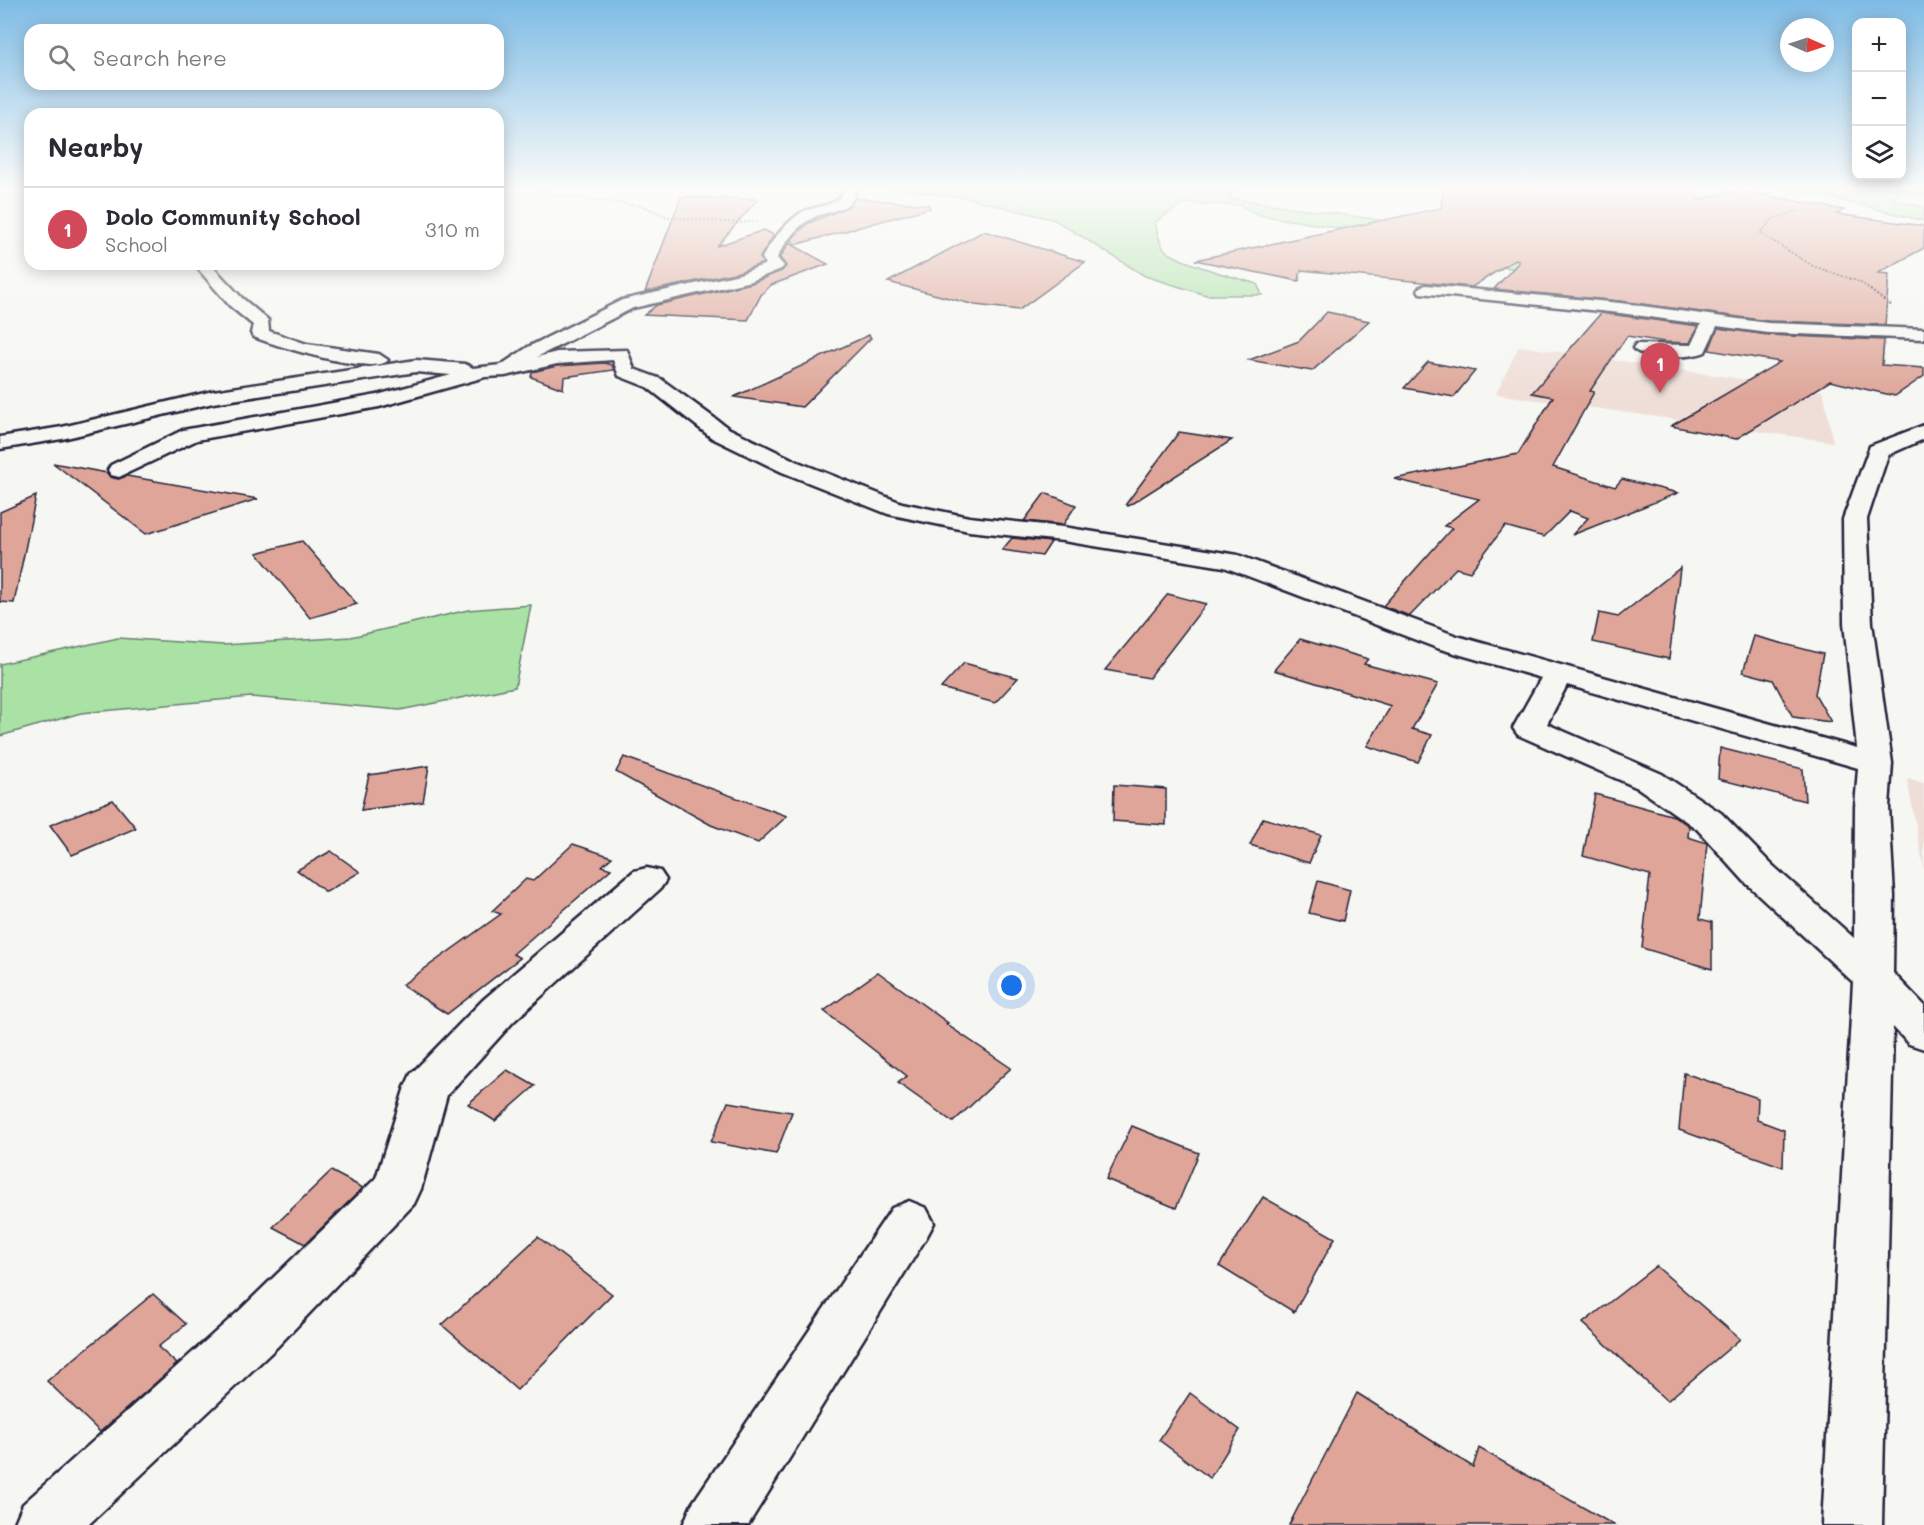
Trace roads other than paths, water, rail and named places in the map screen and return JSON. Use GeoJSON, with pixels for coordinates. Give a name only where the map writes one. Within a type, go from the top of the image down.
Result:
{"type":"FeatureCollection","features":[{"type":"Feature","properties":{"kind":"street"},"geometry":{"type":"LineString","coordinates":[[207,270],[236,302],[262,324],[260,333],[289,345],[320,354],[416,366],[494,371],[628,304],[745,278],[776,266],[769,257]]}},
{"type":"Feature","properties":{"kind":"street"},"geometry":{"type":"LineString","coordinates":[[1426,290],[1620,308],[1768,328],[1924,334]]}},
{"type":"Feature","properties":{"kind":"street"},"geometry":{"type":"LineString","coordinates":[[1642,348],[1690,352],[1699,348],[1711,321]]}},
{"type":"Feature","properties":{"kind":"street"},"geometry":{"type":"LineString","coordinates":[[119,470],[191,435],[379,401],[494,371],[557,358],[600,353],[620,354],[626,372],[654,383],[720,433],[790,467],[896,509],[969,524],[1064,534],[1228,560],[1447,642],[1875,763]]}},
{"type":"Feature","properties":{"kind":"street"},"geometry":{"type":"LineString","coordinates":[[0,443],[62,433],[213,397],[416,366]]}},
{"type":"Feature","properties":{"kind":"street"},"geometry":{"type":"LineString","coordinates":[[1852,1525],[1875,896],[1872,807],[1875,763],[1858,623],[1855,519],[1878,451],[1924,431]]}},
{"type":"Feature","properties":{"kind":"street"},"geometry":{"type":"LineString","coordinates":[[1558,674],[1529,728],[1650,781],[1709,821],[1758,873],[1873,976],[1924,1034]]}},
{"type":"Feature","properties":{"kind":"street"},"geometry":{"type":"LineString","coordinates":[[44,1525],[258,1329],[397,1189],[427,1087],[498,1011],[646,880]]}},
{"type":"Feature","properties":{"kind":"street"},"geometry":{"type":"LineString","coordinates":[[713,1525],[909,1223]]}},
{"type":"Feature","properties":{"kind":"place","name":"Dolo Community School"},"geometry":{"type":"Point","coordinates":[1660,393]}}]}
